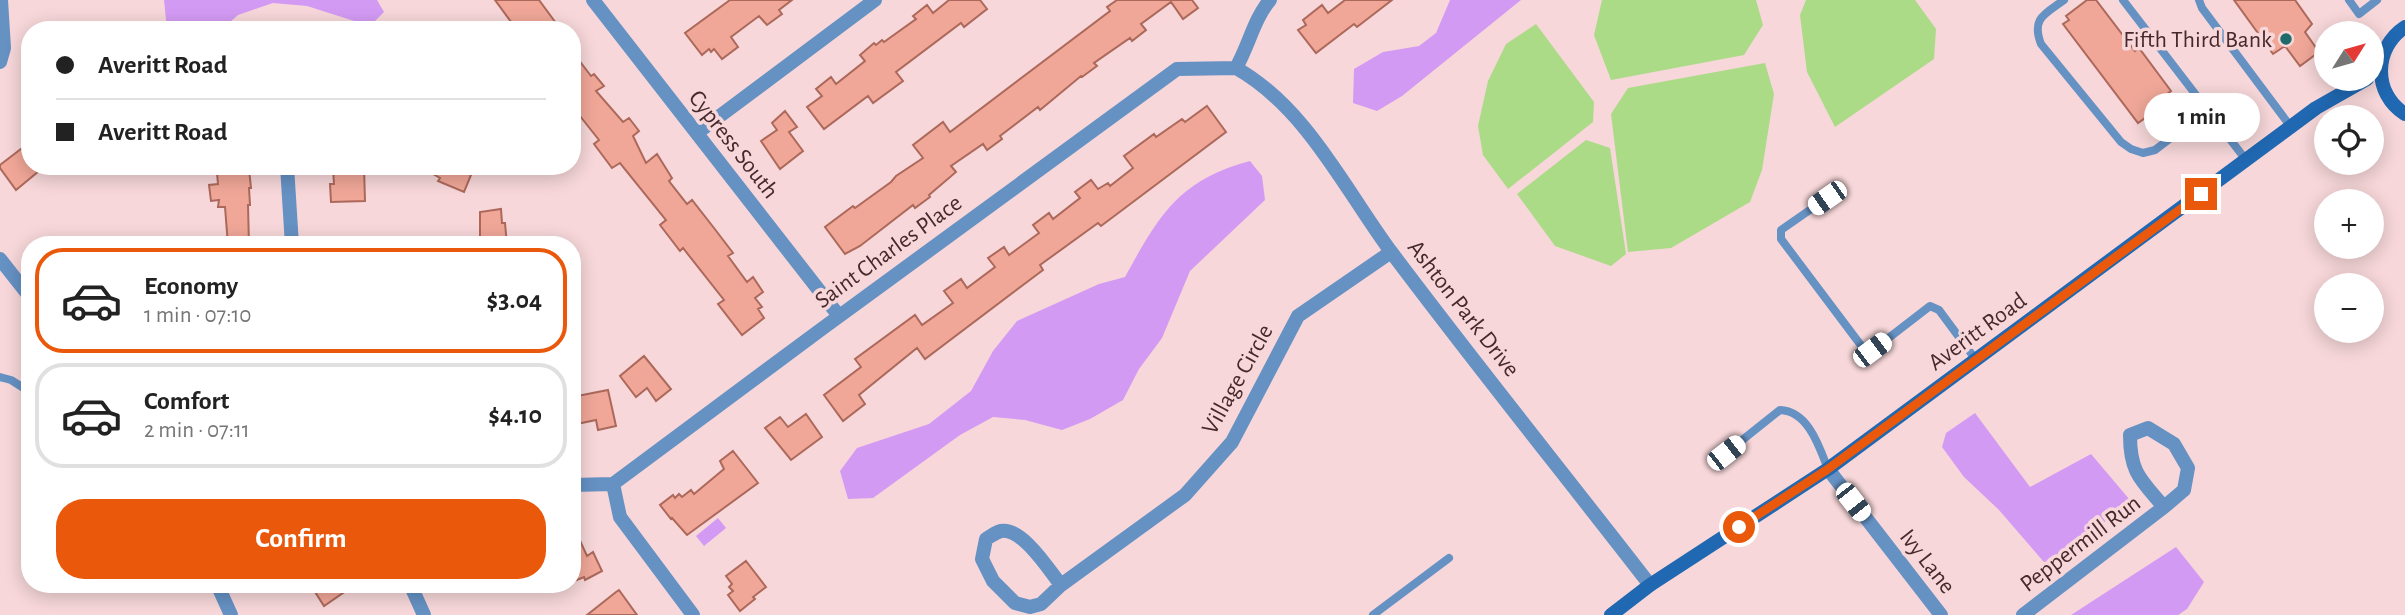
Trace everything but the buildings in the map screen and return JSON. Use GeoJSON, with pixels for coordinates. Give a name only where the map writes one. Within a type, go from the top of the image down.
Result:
{"type":"FeatureCollection","features":[{"type":"Feature","properties":{"kind":"street"},"geometry":{"type":"LineString","coordinates":[[0,62],[4,48],[1,0]]}},
{"type":"Feature","properties":{"kind":"street","name":"Cypress South"},"geometry":{"type":"LineString","coordinates":[[593,0],[839,316]]}},
{"type":"Feature","properties":{"kind":"street"},"geometry":{"type":"LineString","coordinates":[[697,133],[875,0]]}},
{"type":"Feature","properties":{"kind":"street"},"geometry":{"type":"LineString","coordinates":[[1236,68],[1246,51],[1259,13],[1270,0]]}},
{"type":"Feature","properties":{"kind":"street"},"geometry":{"type":"LineString","coordinates":[[2384,52],[2390,40],[2405,27]]}},
{"type":"Feature","properties":{"kind":"street","name":"Ashton Park Drive"},"geometry":{"type":"LineString","coordinates":[[1236,68],[1253,77],[1303,126],[1391,252],[1650,585]]}},
{"type":"Feature","properties":{"kind":"street","name":"Saint Charles Place"},"geometry":{"type":"LineString","coordinates":[[613,484],[1177,69],[1236,68]]}},
{"type":"Feature","properties":{"kind":"street","name":"Averitt Road"},"geometry":{"type":"LineString","coordinates":[[1611,615],[1650,585],[1828,469],[2291,127],[2346,91]]}},
{"type":"Feature","properties":{"kind":"street"},"geometry":{"type":"LineString","coordinates":[[2384,91],[2392,104],[2405,114]]}},
{"type":"Feature","properties":{"kind":"street"},"geometry":{"type":"LineString","coordinates":[[288,175],[291,236]]}},
{"type":"Feature","properties":{"kind":"street","name":"Village Circle"},"geometry":{"type":"LineString","coordinates":[[1061,585],[1016,533],[1002,531],[986,539],[982,559],[993,581],[1015,603],[1030,607],[1041,604],[1061,585],[1185,495],[1232,442],[1298,316],[1391,252]]}},
{"type":"Feature","properties":{"kind":"street"},"geometry":{"type":"LineString","coordinates":[[0,259],[21,286]]}},
{"type":"Feature","properties":{"kind":"street","name":"Peppermill Run"},"geometry":{"type":"LineString","coordinates":[[2023,615],[2164,508],[2184,490],[2188,468],[2174,444],[2148,428],[2130,435],[2130,456],[2136,474],[2164,508]]}},
{"type":"Feature","properties":{"kind":"street","name":"Ivy Lane"},"geometry":{"type":"LineString","coordinates":[[1828,469],[1941,615]]}},
{"type":"Feature","properties":{"kind":"street"},"geometry":{"type":"LineString","coordinates":[[581,485],[613,484],[620,517],[693,615]]}},
{"type":"Feature","properties":{"kind":"street"},"geometry":{"type":"LineString","coordinates":[[221,593],[231,615]]}},
{"type":"Feature","properties":{"kind":"street"},"geometry":{"type":"LineString","coordinates":[[414,593],[424,615]]}},
{"type":"Feature","properties":{"kind":"lane"},"geometry":{"type":"LineString","coordinates":[[2064,0],[2042,16],[2037,24],[2041,44],[2121,142],[2143,153],[2155,150],[2207,110]]}},
{"type":"Feature","properties":{"kind":"lane"},"geometry":{"type":"LineString","coordinates":[[2123,0],[2246,160]]}},
{"type":"Feature","properties":{"kind":"lane"},"geometry":{"type":"LineString","coordinates":[[2199,0],[2202,8],[2291,127]]}},
{"type":"Feature","properties":{"kind":"lane"},"geometry":{"type":"LineString","coordinates":[[2349,0],[2359,14],[2377,0]]}},
{"type":"Feature","properties":{"kind":"lane"},"geometry":{"type":"LineString","coordinates":[[1827,198],[1781,230],[1781,239],[1866,352],[1930,306],[1939,310],[1976,360]]}},
{"type":"Feature","properties":{"kind":"lane"},"geometry":{"type":"LineString","coordinates":[[0,376],[21,386]]}},
{"type":"Feature","properties":{"kind":"lane"},"geometry":{"type":"LineString","coordinates":[[1726,453],[1780,410],[1791,410],[1800,416],[1817,442],[1828,469]]}},
{"type":"Feature","properties":{"kind":"lane"},"geometry":{"type":"LineString","coordinates":[[1373,615],[1449,558]]}},
{"type":"Feature","properties":{"kind":"green space"},"geometry":{"type":"Polygon","coordinates":[[[1602,0],[1756,0],[1763,25],[1744,55],[1611,80],[1594,35],[1602,0]]]}},
{"type":"Feature","properties":{"kind":"green space"},"geometry":{"type":"Polygon","coordinates":[[[1806,0],[1915,0],[1936,29],[1934,59],[1835,127],[1807,72],[1800,15],[1806,0]]]}},
{"type":"Feature","properties":{"kind":"green space"},"geometry":{"type":"Polygon","coordinates":[[[1536,24],[1594,102],[1593,122],[1508,189],[1483,155],[1478,126],[1488,81],[1506,44],[1536,24]]]}},
{"type":"Feature","properties":{"kind":"green space"},"geometry":{"type":"Polygon","coordinates":[[[1765,63],[1774,94],[1762,170],[1750,202],[1671,248],[1628,252],[1611,114],[1628,88],[1765,63]]]}},
{"type":"Feature","properties":{"kind":"green space"},"geometry":{"type":"Polygon","coordinates":[[[1586,140],[1610,148],[1626,254],[1611,266],[1555,246],[1517,194],[1586,140]]]}},
{"type":"Feature","properties":{"kind":"shaded area"},"geometry":{"type":"Polygon","coordinates":[[[164,0],[377,0],[384,12],[375,21],[354,21],[307,6],[273,3],[238,15],[231,21],[166,21],[164,0]]]}},
{"type":"Feature","properties":{"kind":"shaded area"},"geometry":{"type":"Polygon","coordinates":[[[1450,0],[1521,0],[1402,96],[1377,111],[1353,103],[1354,69],[1383,52],[1419,46],[1436,33],[1450,0]]]}},
{"type":"Feature","properties":{"kind":"shaded area"},"geometry":{"type":"Polygon","coordinates":[[[1250,161],[1262,176],[1265,200],[1190,271],[1162,338],[1139,369],[1123,400],[1090,419],[1062,430],[1025,420],[993,417],[960,435],[873,498],[848,499],[840,471],[857,448],[929,424],[971,391],[993,351],[1017,321],[1099,284],[1125,277],[1161,218],[1188,190],[1205,178],[1250,161]]]}},
{"type":"Feature","properties":{"kind":"shaded area"},"geometry":{"type":"Polygon","coordinates":[[[1975,413],[2030,487],[2091,454],[2130,500],[2050,569],[1999,510],[1964,477],[1942,447],[1946,433],[1975,413]]]}},
{"type":"Feature","properties":{"kind":"shaded area"},"geometry":{"type":"Polygon","coordinates":[[[718,518],[726,528],[704,546],[696,536],[718,518]]]}},
{"type":"Feature","properties":{"kind":"shaded area"},"geometry":{"type":"Polygon","coordinates":[[[2176,547],[2204,582],[2187,609],[2178,615],[2071,615],[2176,547]]]}},
{"type":"Feature","properties":{"kind":"place","name":"Fifth Third Bank"},"geometry":{"type":"Point","coordinates":[2286,39]}},
{"type":"Feature","properties":{"kind":"route"},"geometry":{"type":"LineString","coordinates":[[1739,527],[1828,469],[2201,194]]}}]}
